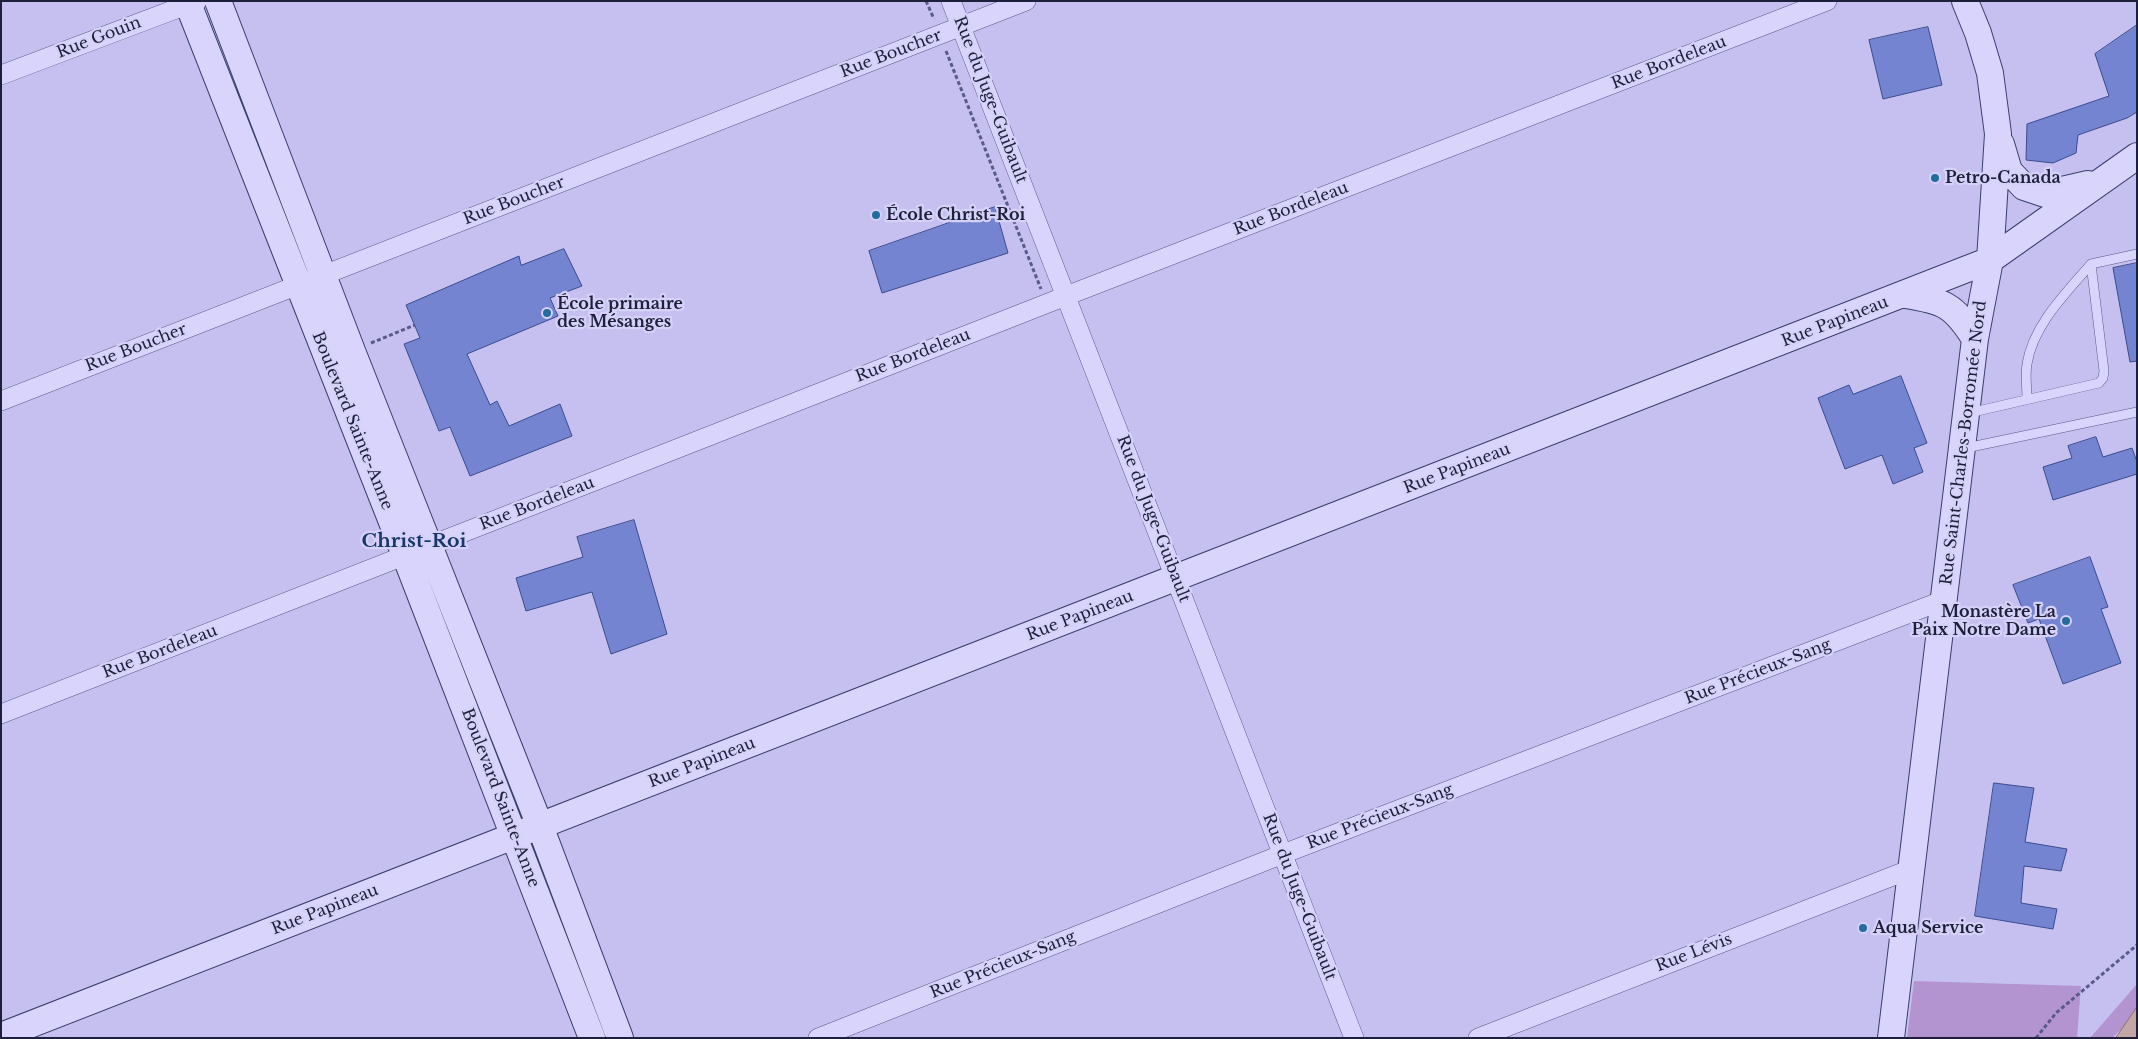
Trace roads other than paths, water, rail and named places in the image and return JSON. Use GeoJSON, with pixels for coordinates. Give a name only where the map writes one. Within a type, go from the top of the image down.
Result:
{"type":"FeatureCollection","features":[{"type":"Feature","properties":{"kind":"street","name":"Boulevard Sainte-Anne"},"geometry":{"type":"LineString","coordinates":[[218,1],[352,351],[540,826],[620,1038]]}},
{"type":"Feature","properties":{"kind":"street","name":"Rue du Juge-Guibault"},"geometry":{"type":"LineString","coordinates":[[951,1],[1354,1038]]}},
{"type":"Feature","properties":{"kind":"street","name":"Rue Boucher"},"geometry":{"type":"LineString","coordinates":[[1,401],[1026,1]]}},
{"type":"Feature","properties":{"kind":"street","name":"Rue Bordeleau"},"geometry":{"type":"LineString","coordinates":[[1,714],[1066,296],[1827,1]]}},
{"type":"Feature","properties":{"kind":"street","name":"Rue Saint-Charles-Borromée Nord"},"geometry":{"type":"LineString","coordinates":[[1891,1038],[1975,339],[1990,260],[1998,134],[1990,73],[1978,33],[1965,1]]}},
{"type":"Feature","properties":{"kind":"street","name":"Boulevard Sainte-Anne"},"geometry":{"type":"LineString","coordinates":[[191,2],[298,285],[592,1038]]}},
{"type":"Feature","properties":{"kind":"street","name":"Rue Gouin"},"geometry":{"type":"LineString","coordinates":[[1,75],[191,2]]}},
{"type":"Feature","properties":{"kind":"street"},"geometry":{"type":"LineString","coordinates":[[1998,134],[2010,171],[2024,187],[2045,194],[2100,181]]}},
{"type":"Feature","properties":{"kind":"street","name":"Rue Papineau"},"geometry":{"type":"LineString","coordinates":[[1,1036],[1990,260],[2137,156]]}},
{"type":"Feature","properties":{"kind":"street"},"geometry":{"type":"LineString","coordinates":[[1905,294],[1945,304],[1962,318],[1975,339]]}},
{"type":"Feature","properties":{"kind":"street","name":"Rue Précieux-Sang"},"geometry":{"type":"LineString","coordinates":[[818,1038],[1283,854],[1944,600]]}},
{"type":"Feature","properties":{"kind":"street","name":"Rue Lévis"},"geometry":{"type":"LineString","coordinates":[[1478,1038],[1911,869]]}},
{"type":"Feature","properties":{"kind":"lane"},"geometry":{"type":"LineString","coordinates":[[2028,399],[2027,365],[2036,336],[2060,300],[2091,264],[2137,254]]}},
{"type":"Feature","properties":{"kind":"lane"},"geometry":{"type":"LineString","coordinates":[[1966,414],[2099,383],[2103,378],[2104,371],[2091,264]]}},
{"type":"Feature","properties":{"kind":"lane"},"geometry":{"type":"LineString","coordinates":[[1962,448],[2137,412]]}},
{"type":"Feature","properties":{"kind":"place","name":"Petro-Canada"},"geometry":{"type":"Point","coordinates":[1935,178]}},
{"type":"Feature","properties":{"kind":"place","name":"École Christ-Roi"},"geometry":{"type":"Point","coordinates":[876,215]}},
{"type":"Feature","properties":{"kind":"place","name":"École primaire des Mésanges"},"geometry":{"type":"Point","coordinates":[547,313]}},
{"type":"Feature","properties":{"kind":"place","name":"Monastère La Paix Notre Dame"},"geometry":{"type":"Point","coordinates":[2066,621]}},
{"type":"Feature","properties":{"kind":"place","name":"Aqua Service"},"geometry":{"type":"Point","coordinates":[1863,928]}},
{"type":"Feature","properties":{"kind":"district","name":"Christ-Roi"},"geometry":{"type":"Point","coordinates":[414,542]}}]}
